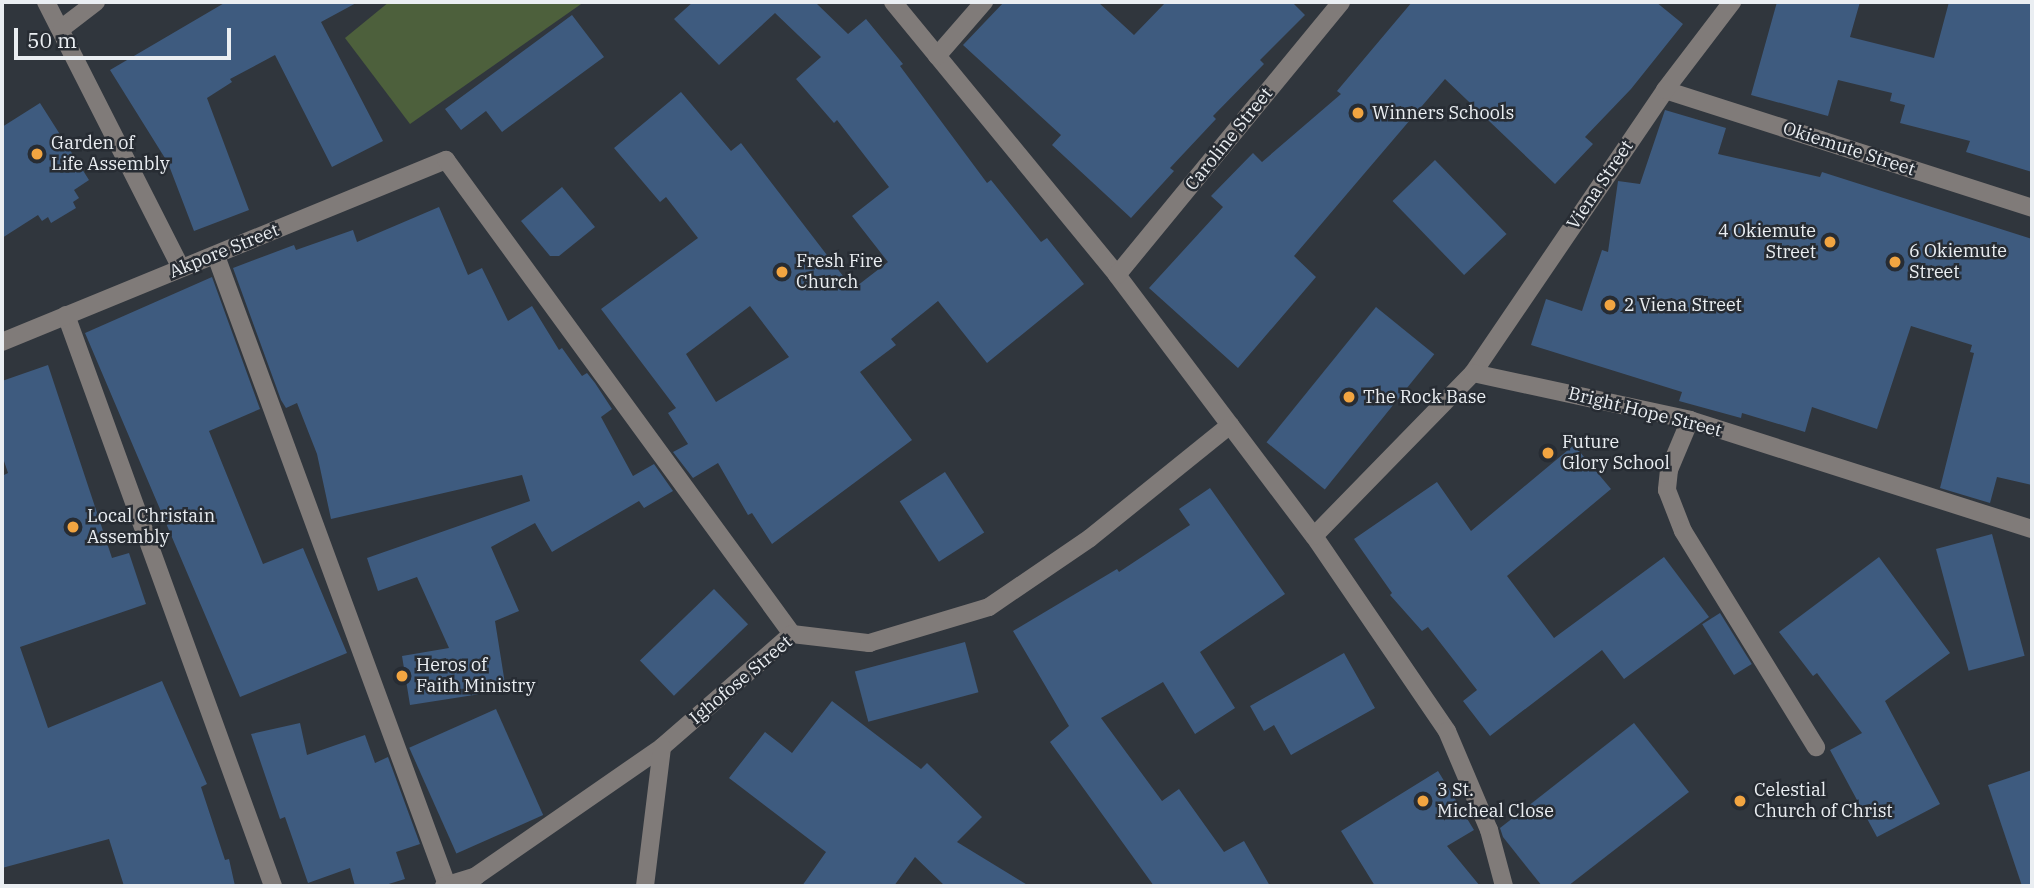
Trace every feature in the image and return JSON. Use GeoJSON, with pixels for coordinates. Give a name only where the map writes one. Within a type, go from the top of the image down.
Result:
{"type":"FeatureCollection","features":[{"type":"Feature","properties":{"kind":"street"},"geometry":{"type":"LineString","coordinates":[[46,2],[62,28],[181,268]]}},
{"type":"Feature","properties":{"kind":"street"},"geometry":{"type":"LineString","coordinates":[[62,28],[96,2]]}},
{"type":"Feature","properties":{"kind":"street"},"geometry":{"type":"LineString","coordinates":[[893,2],[1117,275],[1314,536],[1447,731],[1489,830],[1504,886]]}},
{"type":"Feature","properties":{"kind":"street"},"geometry":{"type":"LineString","coordinates":[[937,56],[984,2]]}},
{"type":"Feature","properties":{"kind":"street","name":"Caroline Street"},"geometry":{"type":"LineString","coordinates":[[1117,275],[1341,2]]}},
{"type":"Feature","properties":{"kind":"street","name":"Viena Street"},"geometry":{"type":"LineString","coordinates":[[1473,373],[1665,90],[1732,2]]}},
{"type":"Feature","properties":{"kind":"street","name":"Okiemute Street"},"geometry":{"type":"LineString","coordinates":[[1665,90],[2032,208]]}},
{"type":"Feature","properties":{"kind":"street","name":"Akpore Street"},"geometry":{"type":"LineString","coordinates":[[2,342],[446,160],[792,634]]}},
{"type":"Feature","properties":{"kind":"street"},"geometry":{"type":"LineString","coordinates":[[216,256],[445,886]]}},
{"type":"Feature","properties":{"kind":"street"},"geometry":{"type":"LineString","coordinates":[[66,315],[273,886]]}},
{"type":"Feature","properties":{"kind":"street"},"geometry":{"type":"LineString","coordinates":[[1314,536],[1473,373]]}},
{"type":"Feature","properties":{"kind":"street","name":"Bright Hope Street"},"geometry":{"type":"LineString","coordinates":[[1473,373],[1690,420],[2032,530]]}},
{"type":"Feature","properties":{"kind":"street"},"geometry":{"type":"LineString","coordinates":[[1690,420],[1669,470],[1667,490],[1684,531],[1816,747]]}},
{"type":"Feature","properties":{"kind":"street","name":"Ighofose Street"},"geometry":{"type":"LineString","coordinates":[[445,886],[475,876],[662,747],[792,634],[869,643],[989,607],[1090,538],[1230,425]]}},
{"type":"Feature","properties":{"kind":"street"},"geometry":{"type":"LineString","coordinates":[[645,886],[662,747]]}},
{"type":"Feature","properties":{"kind":"green space"},"geometry":{"type":"Polygon","coordinates":[[[389,2],[584,2],[410,124],[345,38],[389,2]]]}},
{"type":"Feature","properties":{"kind":"building"},"geometry":{"type":"Polygon","coordinates":[[[226,2],[358,2],[321,22],[383,141],[332,167],[275,55],[230,79],[232,82],[207,98],[249,210],[194,231],[168,163],[110,70],[226,2]]]}},
{"type":"Feature","properties":{"kind":"building"},"geometry":{"type":"Polygon","coordinates":[[[693,2],[815,2],[848,34],[866,19],[903,64],[900,66],[987,183],[991,180],[1041,242],[1047,238],[1084,284],[987,363],[938,301],[891,339],[896,345],[860,372],[912,440],[772,544],[752,513],[748,515],[718,463],[693,478],[673,452],[688,444],[668,413],[676,408],[601,309],[698,238],[666,197],[660,202],[614,148],[681,92],[731,151],[741,143],[853,289],[888,262],[852,216],[889,187],[837,120],[834,123],[796,79],[821,57],[775,13],[719,65],[674,19],[693,2]],[[750,306],[686,354],[716,402],[789,357],[750,306]]]}},
{"type":"Feature","properties":{"kind":"building"},"geometry":{"type":"Polygon","coordinates":[[[1004,2],[1098,2],[1134,35],[1166,2],[1292,2],[1305,15],[1260,60],[1264,64],[1213,116],[1216,119],[1170,168],[1174,171],[1131,218],[1052,145],[1061,135],[963,45],[1004,2]]]}},
{"type":"Feature","properties":{"kind":"building"},"geometry":{"type":"Polygon","coordinates":[[[1412,2],[1656,2],[1683,24],[1631,89],[1585,137],[1593,144],[1555,184],[1445,79],[1294,256],[1316,277],[1238,368],[1149,288],[1223,207],[1211,196],[1253,153],[1262,162],[1341,94],[1337,91],[1412,2]]]}},
{"type":"Feature","properties":{"kind":"building"},"geometry":{"type":"Polygon","coordinates":[[[1777,2],[1860,2],[1850,37],[1934,58],[1949,2],[2032,2],[2032,172],[1966,152],[1970,141],[1900,123],[1905,105],[1890,101],[1892,93],[1838,80],[1828,116],[1751,95],[1777,2]]]}},
{"type":"Feature","properties":{"kind":"building"},"geometry":{"type":"Polygon","coordinates":[[[572,15],[604,57],[502,132],[486,111],[461,130],[445,109],[572,15]]]}},
{"type":"Feature","properties":{"kind":"building","name":"Garden of Life Assembly"},"geometry":{"type":"Polygon","coordinates":[[[40,103],[89,180],[74,190],[79,198],[73,202],[76,208],[51,223],[48,217],[42,221],[38,215],[2,238],[2,127],[40,103]]]}},
{"type":"Feature","properties":{"kind":"building"},"geometry":{"type":"Polygon","coordinates":[[[1665,110],[1726,128],[1718,154],[1820,177],[1822,172],[2032,239],[2032,485],[1997,477],[1990,503],[1940,488],[1974,353],[1970,352],[1972,345],[1911,326],[1877,429],[1812,407],[1805,432],[1742,413],[1741,418],[1679,401],[1682,392],[1531,345],[1546,299],[1582,311],[1602,250],[1608,252],[1618,181],[1640,184],[1665,110]]]}},
{"type":"Feature","properties":{"kind":"building"},"geometry":{"type":"Polygon","coordinates":[[[1435,160],[1507,234],[1464,275],[1393,201],[1435,160]]]}},
{"type":"Feature","properties":{"kind":"building"},"geometry":{"type":"Polygon","coordinates":[[[562,187],[595,227],[559,256],[550,256],[521,221],[562,187]]]}},
{"type":"Feature","properties":{"kind":"building"},"geometry":{"type":"Polygon","coordinates":[[[439,207],[468,275],[482,268],[508,321],[532,306],[559,350],[562,348],[582,376],[587,373],[595,383],[612,409],[601,417],[633,476],[654,464],[673,491],[644,508],[639,501],[552,552],[535,523],[491,547],[519,611],[495,621],[506,690],[410,705],[402,656],[449,648],[417,577],[378,591],[367,558],[530,501],[522,475],[331,519],[317,454],[297,403],[286,408],[281,400],[233,268],[294,245],[296,250],[353,230],[357,242],[439,207]]]}},
{"type":"Feature","properties":{"kind":"building"},"geometry":{"type":"Polygon","coordinates":[[[212,277],[260,409],[209,431],[263,564],[303,548],[347,653],[240,697],[85,333],[212,277]]]}},
{"type":"Feature","properties":{"kind":"building","name":"The Rock Base"},"geometry":{"type":"Polygon","coordinates":[[[1376,307],[1434,354],[1325,489],[1266,442],[1376,307]]]}},
{"type":"Feature","properties":{"kind":"building"},"geometry":{"type":"Polygon","coordinates":[[[48,365],[112,558],[129,553],[146,604],[20,647],[48,728],[162,681],[207,784],[201,787],[225,860],[229,859],[235,886],[124,886],[109,839],[2,868],[2,476],[8,473],[2,455],[2,381],[48,365]]]}},
{"type":"Feature","properties":{"kind":"building"},"geometry":{"type":"Polygon","coordinates":[[[1574,445],[1611,489],[1507,576],[1554,638],[1664,557],[1709,617],[1624,679],[1602,650],[1490,736],[1463,701],[1477,690],[1428,627],[1422,631],[1390,595],[1392,593],[1354,539],[1437,482],[1471,531],[1574,445]]]}},
{"type":"Feature","properties":{"kind":"building"},"geometry":{"type":"Polygon","coordinates":[[[945,472],[984,532],[939,562],[900,501],[945,472]]]}},
{"type":"Feature","properties":{"kind":"building"},"geometry":{"type":"Polygon","coordinates":[[[1210,488],[1285,594],[1200,652],[1235,708],[1195,734],[1163,682],[1101,718],[1162,801],[1179,789],[1224,852],[1244,841],[1270,886],[1154,886],[1050,742],[1069,726],[1013,631],[1117,569],[1119,572],[1190,525],[1179,509],[1210,488]]]}},
{"type":"Feature","properties":{"kind":"building"},"geometry":{"type":"Polygon","coordinates":[[[1992,534],[2025,656],[1969,671],[1936,549],[1992,534]]]}},
{"type":"Feature","properties":{"kind":"building"},"geometry":{"type":"Polygon","coordinates":[[[1879,557],[1950,653],[1885,701],[1940,804],[1877,837],[1830,750],[1862,733],[1817,673],[1813,676],[1779,632],[1879,557]]]}},
{"type":"Feature","properties":{"kind":"building"},"geometry":{"type":"Polygon","coordinates":[[[714,589],[748,624],[674,696],[640,661],[714,589]]]}},
{"type":"Feature","properties":{"kind":"building"},"geometry":{"type":"Polygon","coordinates":[[[1720,613],[1752,664],[1734,675],[1702,624],[1720,613]]]}},
{"type":"Feature","properties":{"kind":"building"},"geometry":{"type":"Polygon","coordinates":[[[965,642],[978,692],[868,722],[855,672],[965,642]]]}},
{"type":"Feature","properties":{"kind":"building"},"geometry":{"type":"Polygon","coordinates":[[[1344,653],[1375,708],[1291,755],[1274,725],[1264,731],[1250,706],[1344,653]]]}},
{"type":"Feature","properties":{"kind":"building"},"geometry":{"type":"Polygon","coordinates":[[[832,701],[921,769],[927,763],[982,817],[957,842],[1029,886],[945,886],[915,857],[894,886],[802,886],[826,852],[729,778],[765,732],[792,753],[832,701]]]}},
{"type":"Feature","properties":{"kind":"building"},"geometry":{"type":"Polygon","coordinates":[[[496,709],[543,815],[456,854],[409,748],[496,709]]]}},
{"type":"Feature","properties":{"kind":"building"},"geometry":{"type":"Polygon","coordinates":[[[300,723],[307,755],[365,735],[375,763],[388,757],[420,844],[396,852],[405,879],[382,886],[355,886],[350,868],[308,883],[285,817],[280,819],[251,734],[300,723]]]}},
{"type":"Feature","properties":{"kind":"building"},"geometry":{"type":"Polygon","coordinates":[[[1634,723],[1689,792],[1568,886],[1542,886],[1503,837],[1500,828],[1634,723]]]}},
{"type":"Feature","properties":{"kind":"building"},"geometry":{"type":"Polygon","coordinates":[[[2032,770],[2032,886],[2022,886],[1988,785],[2032,770]]]}},
{"type":"Feature","properties":{"kind":"building","name":"3 St. Micheal Close"},"geometry":{"type":"Polygon","coordinates":[[[1438,771],[1474,830],[1447,846],[1480,886],[1375,886],[1341,831],[1438,771]]]}},
{"type":"Feature","properties":{"kind":"place","name":"Winners Schools"},"geometry":{"type":"Point","coordinates":[1358,113]}},
{"type":"Feature","properties":{"kind":"place","name":"Garden of Life Assembly"},"geometry":{"type":"Point","coordinates":[37,154]}},
{"type":"Feature","properties":{"kind":"place","name":"4 Okiemute Street"},"geometry":{"type":"Point","coordinates":[1830,242]}},
{"type":"Feature","properties":{"kind":"place","name":"6 Okiemute Street"},"geometry":{"type":"Point","coordinates":[1895,262]}},
{"type":"Feature","properties":{"kind":"place","name":"Fresh Fire Church"},"geometry":{"type":"Point","coordinates":[782,272]}},
{"type":"Feature","properties":{"kind":"place","name":"2 Viena Street"},"geometry":{"type":"Point","coordinates":[1610,305]}},
{"type":"Feature","properties":{"kind":"place","name":"The Rock Base"},"geometry":{"type":"Point","coordinates":[1349,397]}},
{"type":"Feature","properties":{"kind":"place","name":"Future Glory School"},"geometry":{"type":"Point","coordinates":[1548,453]}},
{"type":"Feature","properties":{"kind":"place","name":"Local Christain Assembly"},"geometry":{"type":"Point","coordinates":[73,527]}},
{"type":"Feature","properties":{"kind":"place","name":"Heros of Faith Ministry"},"geometry":{"type":"Point","coordinates":[402,676]}},
{"type":"Feature","properties":{"kind":"place","name":"3 St. Micheal Close"},"geometry":{"type":"Point","coordinates":[1423,801]}},
{"type":"Feature","properties":{"kind":"place","name":"Celestial Church of Christ"},"geometry":{"type":"Point","coordinates":[1740,801]}}]}
